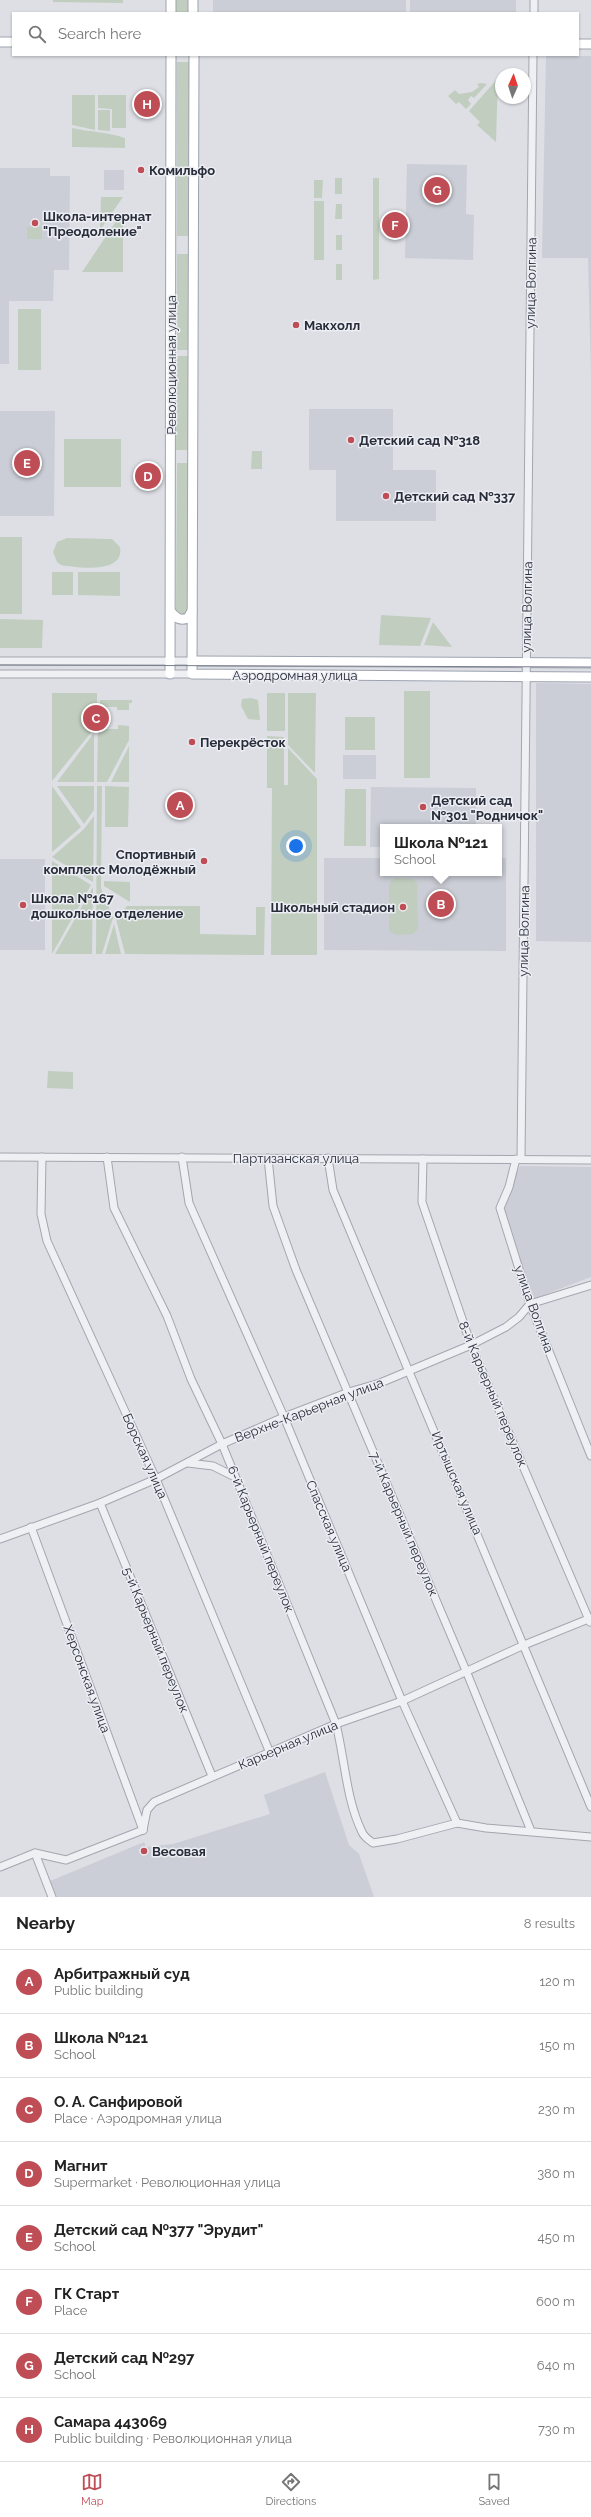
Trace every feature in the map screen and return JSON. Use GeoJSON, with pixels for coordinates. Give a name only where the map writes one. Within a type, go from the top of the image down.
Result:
{"type":"FeatureCollection","features":[{"type":"Feature","properties":{"kind":"main road"},"geometry":{"type":"LineString","coordinates":[[171,0],[171,12]]}},
{"type":"Feature","properties":{"kind":"main road"},"geometry":{"type":"LineString","coordinates":[[193,0],[193,12]]}},
{"type":"Feature","properties":{"kind":"main road"},"geometry":{"type":"LineString","coordinates":[[0,42],[12,42]]}},
{"type":"Feature","properties":{"kind":"main road"},"geometry":{"type":"LineString","coordinates":[[579,44],[591,44]]}},
{"type":"Feature","properties":{"kind":"main road","name":"Революционная улица"},"geometry":{"type":"LineString","coordinates":[[170,674],[171,56]]}},
{"type":"Feature","properties":{"kind":"main road","name":"Революционная улица"},"geometry":{"type":"LineString","coordinates":[[192,674],[194,56]]}},
{"type":"Feature","properties":{"kind":"main road"},"geometry":{"type":"LineString","coordinates":[[171,612],[176,618],[182,619],[188,618],[192,611]]}},
{"type":"Feature","properties":{"kind":"main road","name":"Аэродромная улица"},"geometry":{"type":"LineString","coordinates":[[192,661],[591,663]]}},
{"type":"Feature","properties":{"kind":"main road","name":"Аэродромная улица"},"geometry":{"type":"LineString","coordinates":[[192,674],[591,677]]}},
{"type":"Feature","properties":{"kind":"street"},"geometry":{"type":"LineString","coordinates":[[534,0],[534,12]]}},
{"type":"Feature","properties":{"kind":"street","name":"улица Волгина"},"geometry":{"type":"LineString","coordinates":[[533,56],[527,663],[518,1159],[500,1208],[530,1304],[591,1456]]}},
{"type":"Feature","properties":{"kind":"street","name":"Аэродромная улица"},"geometry":{"type":"LineString","coordinates":[[0,661],[192,661]]}},
{"type":"Feature","properties":{"kind":"street","name":"Аэродромная улица"},"geometry":{"type":"LineString","coordinates":[[0,674],[192,674]]}},
{"type":"Feature","properties":{"kind":"street","name":"Партизанская улица"},"geometry":{"type":"LineString","coordinates":[[0,1157],[591,1160]]}},
{"type":"Feature","properties":{"kind":"street","name":"Борская улица"},"geometry":{"type":"LineString","coordinates":[[42,1157],[41,1206],[44,1232],[156,1479],[270,1752]]}},
{"type":"Feature","properties":{"kind":"street","name":"6-й Карьерный переулок"},"geometry":{"type":"LineString","coordinates":[[107,1157],[114,1208],[166,1316],[191,1380],[222,1444],[336,1724],[345,1758],[347,1784],[362,1834],[373,1843],[457,1823]]}},
{"type":"Feature","properties":{"kind":"street","name":"Спасская улица"},"geometry":{"type":"LineString","coordinates":[[182,1158],[189,1203],[284,1417],[402,1701],[457,1823]]}},
{"type":"Feature","properties":{"kind":"street","name":"7-й Карьерный переулок"},"geometry":{"type":"LineString","coordinates":[[268,1158],[273,1206],[296,1270],[467,1673],[531,1831]]}},
{"type":"Feature","properties":{"kind":"street","name":"Иртышская улица"},"geometry":{"type":"LineString","coordinates":[[328,1158],[333,1190],[591,1807]]}},
{"type":"Feature","properties":{"kind":"street","name":"8-й Карьерный переулок"},"geometry":{"type":"LineString","coordinates":[[423,1159],[422,1202],[471,1345],[590,1620]]}},
{"type":"Feature","properties":{"kind":"street"},"geometry":{"type":"LineString","coordinates":[[530,1304],[591,1285]]}},
{"type":"Feature","properties":{"kind":"street","name":"Верхне-Карьерная улица"},"geometry":{"type":"LineString","coordinates":[[0,1540],[31,1527],[100,1503],[156,1479],[222,1444],[284,1417],[349,1392],[380,1383],[409,1369],[471,1345],[506,1327],[519,1317],[530,1304]]}},
{"type":"Feature","properties":{"kind":"street"},"geometry":{"type":"LineString","coordinates":[[186,1463],[213,1466],[236,1477]]}},
{"type":"Feature","properties":{"kind":"street","name":"5-й Карьерный переулок"},"geometry":{"type":"LineString","coordinates":[[100,1503],[212,1776]]}},
{"type":"Feature","properties":{"kind":"street","name":"Херсонская улица"},"geometry":{"type":"LineString","coordinates":[[31,1527],[144,1830]]}},
{"type":"Feature","properties":{"kind":"street","name":"Карьерная улица"},"geometry":{"type":"LineString","coordinates":[[144,1830],[147,1810],[154,1802],[336,1724],[402,1701],[467,1673],[524,1645],[590,1620]]}},
{"type":"Feature","properties":{"kind":"street"},"geometry":{"type":"LineString","coordinates":[[457,1823],[486,1828],[591,1837]]}},
{"type":"Feature","properties":{"kind":"street"},"geometry":{"type":"LineString","coordinates":[[0,1867],[35,1853],[66,1860],[144,1830]]}},
{"type":"Feature","properties":{"kind":"street"},"geometry":{"type":"LineString","coordinates":[[35,1853],[52,1897]]}},
{"type":"Feature","properties":{"kind":"shaded area"},"geometry":{"type":"Polygon","coordinates":[[[213,0],[406,0],[406,12],[213,12],[213,0]]]}},
{"type":"Feature","properties":{"kind":"shaded area"},"geometry":{"type":"Polygon","coordinates":[[[410,0],[516,0],[516,12],[410,12],[410,0]]]}},
{"type":"Feature","properties":{"kind":"shaded area"},"geometry":{"type":"Polygon","coordinates":[[[546,56],[591,56],[591,376],[588,258],[542,258],[546,56]]]}},
{"type":"Feature","properties":{"kind":"shaded area"},"geometry":{"type":"Polygon","coordinates":[[[407,164],[467,165],[466,214],[474,215],[473,260],[405,258],[407,164]]]}},
{"type":"Feature","properties":{"kind":"shaded area","name":"Школа-интернат \"Преодоление\""},"geometry":{"type":"Polygon","coordinates":[[[0,168],[50,168],[50,176],[70,176],[69,270],[54,270],[53,301],[9,301],[9,364],[0,364],[0,168]]]}},
{"type":"Feature","properties":{"kind":"shaded area"},"geometry":{"type":"Polygon","coordinates":[[[104,170],[124,170],[124,190],[104,190],[104,170]]]}},
{"type":"Feature","properties":{"kind":"shaded area"},"geometry":{"type":"Polygon","coordinates":[[[309,409],[393,409],[393,470],[436,470],[436,521],[336,521],[336,470],[309,470],[309,409]]]}},
{"type":"Feature","properties":{"kind":"shaded area"},"geometry":{"type":"Polygon","coordinates":[[[0,411],[55,411],[54,516],[0,516],[0,411]]]}},
{"type":"Feature","properties":{"kind":"shaded area"},"geometry":{"type":"Polygon","coordinates":[[[536,683],[591,684],[591,942],[536,941],[536,683]]]}},
{"type":"Feature","properties":{"kind":"shaded area"},"geometry":{"type":"Polygon","coordinates":[[[343,755],[376,755],[376,779],[343,779],[343,755]]]}},
{"type":"Feature","properties":{"kind":"shaded area","name":"Детский сад №301 \"Родничок\""},"geometry":{"type":"Polygon","coordinates":[[[371,787],[476,788],[476,824],[380,824],[380,847],[370,847],[371,787]]]}},
{"type":"Feature","properties":{"kind":"shaded area"},"geometry":{"type":"Polygon","coordinates":[[[324,858],[380,858],[380,876],[502,876],[502,858],[506,858],[506,951],[324,950],[324,858]]]}},
{"type":"Feature","properties":{"kind":"shaded area","name":"Школа №167 дошкольное отделение"},"geometry":{"type":"Polygon","coordinates":[[[0,859],[45,859],[45,950],[0,950],[0,859]]]}},
{"type":"Feature","properties":{"kind":"shaded area"},"geometry":{"type":"Polygon","coordinates":[[[520,1166],[591,1167],[591,1277],[533,1299],[504,1207],[505,1197],[520,1166]]]}},
{"type":"Feature","properties":{"kind":"shaded area"},"geometry":{"type":"Polygon","coordinates":[[[325,1772],[349,1845],[359,1854],[374,1897],[56,1897],[50,1881],[144,1842],[146,1847],[173,1844],[270,1814],[264,1795],[325,1772]]]}},
{"type":"Feature","properties":{"kind":"green space"},"geometry":{"type":"Polygon","coordinates":[[[53,0],[123,0],[123,3],[53,2],[53,0]]]}},
{"type":"Feature","properties":{"kind":"green space"},"geometry":{"type":"Polygon","coordinates":[[[176,0],[192,0],[192,12],[176,12],[176,0]]]}},
{"type":"Feature","properties":{"kind":"green space"},"geometry":{"type":"Polygon","coordinates":[[[177,62],[192,62],[190,236],[177,236],[177,62]]]}},
{"type":"Feature","properties":{"kind":"green space"},"geometry":{"type":"Polygon","coordinates":[[[495,81],[495,104],[497,104],[496,142],[477,125],[480,122],[469,111],[495,81]]]}},
{"type":"Feature","properties":{"kind":"green space"},"geometry":{"type":"Polygon","coordinates":[[[477,84],[487,84],[474,98],[471,96],[468,100],[471,104],[466,109],[459,102],[456,104],[448,96],[455,90],[459,94],[472,92],[479,87],[477,84]]]}},
{"type":"Feature","properties":{"kind":"green space"},"geometry":{"type":"Polygon","coordinates":[[[72,95],[95,95],[95,130],[72,125],[72,95]]]}},
{"type":"Feature","properties":{"kind":"green space"},"geometry":{"type":"Polygon","coordinates":[[[98,95],[126,95],[126,128],[112,128],[112,109],[98,108],[98,95]]]}},
{"type":"Feature","properties":{"kind":"green space"},"geometry":{"type":"Polygon","coordinates":[[[98,110],[110,110],[110,131],[98,130],[98,110]]]}},
{"type":"Feature","properties":{"kind":"green space"},"geometry":{"type":"Polygon","coordinates":[[[72,128],[112,134],[125,138],[125,148],[72,147],[72,128]]]}},
{"type":"Feature","properties":{"kind":"green space"},"geometry":{"type":"Polygon","coordinates":[[[335,178],[342,178],[342,194],[335,194],[335,178]]]}},
{"type":"Feature","properties":{"kind":"green space"},"geometry":{"type":"Polygon","coordinates":[[[373,178],[379,178],[379,279],[373,280],[373,178]]]}},
{"type":"Feature","properties":{"kind":"green space"},"geometry":{"type":"Polygon","coordinates":[[[314,180],[323,180],[322,198],[314,198],[314,180]]]}},
{"type":"Feature","properties":{"kind":"green space"},"geometry":{"type":"Polygon","coordinates":[[[101,197],[123,197],[100,230],[101,197]]]}},
{"type":"Feature","properties":{"kind":"green space"},"geometry":{"type":"Polygon","coordinates":[[[314,201],[324,201],[324,260],[314,260],[314,201]]]}},
{"type":"Feature","properties":{"kind":"green space"},"geometry":{"type":"Polygon","coordinates":[[[336,204],[342,204],[342,219],[335,219],[336,204]]]}},
{"type":"Feature","properties":{"kind":"green space"},"geometry":{"type":"Polygon","coordinates":[[[123,211],[123,272],[82,272],[123,211]]]}},
{"type":"Feature","properties":{"kind":"green space"},"geometry":{"type":"Polygon","coordinates":[[[27,227],[42,227],[42,239],[27,239],[27,227]]]}},
{"type":"Feature","properties":{"kind":"green space"},"geometry":{"type":"Polygon","coordinates":[[[336,235],[342,235],[342,250],[336,250],[336,235]]]}},
{"type":"Feature","properties":{"kind":"green space"},"geometry":{"type":"Polygon","coordinates":[[[177,254],[191,254],[191,350],[177,350],[177,254]]]}},
{"type":"Feature","properties":{"kind":"green space"},"geometry":{"type":"Polygon","coordinates":[[[336,264],[342,264],[342,280],[336,280],[336,264]]]}},
{"type":"Feature","properties":{"kind":"green space"},"geometry":{"type":"Polygon","coordinates":[[[18,309],[41,309],[41,370],[18,370],[18,309]]]}},
{"type":"Feature","properties":{"kind":"green space"},"geometry":{"type":"Polygon","coordinates":[[[177,356],[191,356],[190,450],[176,450],[177,356]]]}},
{"type":"Feature","properties":{"kind":"green space"},"geometry":{"type":"Polygon","coordinates":[[[64,439],[121,439],[121,487],[64,487],[64,439]]]}},
{"type":"Feature","properties":{"kind":"green space"},"geometry":{"type":"Polygon","coordinates":[[[252,451],[262,451],[262,469],[251,469],[252,451]]]}},
{"type":"Feature","properties":{"kind":"green space"},"geometry":{"type":"Polygon","coordinates":[[[177,463],[190,463],[189,611],[183,615],[176,611],[177,463]]]}},
{"type":"Feature","properties":{"kind":"green space"},"geometry":{"type":"Polygon","coordinates":[[[0,537],[22,537],[22,614],[0,614],[0,537]]]}},
{"type":"Feature","properties":{"kind":"green space"},"geometry":{"type":"Polygon","coordinates":[[[67,538],[112,539],[120,547],[120,556],[115,562],[99,567],[88,568],[61,565],[57,562],[53,552],[57,542],[67,538]]]}},
{"type":"Feature","properties":{"kind":"green space"},"geometry":{"type":"Polygon","coordinates":[[[52,572],[73,572],[73,595],[52,595],[52,572]]]}},
{"type":"Feature","properties":{"kind":"green space"},"geometry":{"type":"Polygon","coordinates":[[[78,572],[120,572],[120,596],[78,595],[78,572]]]}},
{"type":"Feature","properties":{"kind":"green space"},"geometry":{"type":"Polygon","coordinates":[[[381,615],[431,618],[420,646],[379,645],[381,615]]]}},
{"type":"Feature","properties":{"kind":"green space"},"geometry":{"type":"Polygon","coordinates":[[[0,619],[43,620],[42,648],[0,648],[0,619]]]}},
{"type":"Feature","properties":{"kind":"green space"},"geometry":{"type":"Polygon","coordinates":[[[433,622],[452,647],[424,645],[433,622]]]}},
{"type":"Feature","properties":{"kind":"green space"},"geometry":{"type":"Polygon","coordinates":[[[404,691],[430,691],[430,778],[404,778],[404,691]]]}},
{"type":"Feature","properties":{"kind":"green space"},"geometry":{"type":"Polygon","coordinates":[[[52,693],[97,693],[97,707],[93,707],[93,730],[52,781],[52,693]]]}},
{"type":"Feature","properties":{"kind":"green space"},"geometry":{"type":"Polygon","coordinates":[[[267,693],[285,693],[285,731],[267,731],[267,693]]]}},
{"type":"Feature","properties":{"kind":"green space"},"geometry":{"type":"Polygon","coordinates":[[[288,693],[316,693],[315,773],[288,745],[288,693]]]}},
{"type":"Feature","properties":{"kind":"green space"},"geometry":{"type":"Polygon","coordinates":[[[251,698],[258,700],[260,720],[248,719],[241,706],[242,699],[251,698]]]}},
{"type":"Feature","properties":{"kind":"green space"},"geometry":{"type":"Polygon","coordinates":[[[100,700],[132,700],[132,703],[129,703],[129,710],[117,710],[117,707],[100,707],[100,700]]]}},
{"type":"Feature","properties":{"kind":"green space"},"geometry":{"type":"Polygon","coordinates":[[[345,717],[375,717],[375,750],[345,750],[345,717]]]}},
{"type":"Feature","properties":{"kind":"green space"},"geometry":{"type":"Polygon","coordinates":[[[118,725],[129,726],[129,740],[107,782],[97,782],[98,729],[118,729],[118,725]]]}},
{"type":"Feature","properties":{"kind":"green space"},"geometry":{"type":"Polygon","coordinates":[[[94,733],[94,782],[57,782],[94,733]]]}},
{"type":"Feature","properties":{"kind":"green space"},"geometry":{"type":"Polygon","coordinates":[[[267,736],[284,737],[284,785],[288,785],[288,748],[317,779],[317,955],[271,955],[272,788],[267,788],[267,736]]]}},
{"type":"Feature","properties":{"kind":"green space"},"geometry":{"type":"Polygon","coordinates":[[[129,746],[129,782],[111,782],[129,746]]]}},
{"type":"Feature","properties":{"kind":"green space"},"geometry":{"type":"Polygon","coordinates":[[[52,786],[81,827],[52,852],[52,786]]]}},
{"type":"Feature","properties":{"kind":"green space"},"geometry":{"type":"Polygon","coordinates":[[[57,786],[94,786],[94,810],[84,824],[57,786]]]}},
{"type":"Feature","properties":{"kind":"green space"},"geometry":{"type":"Polygon","coordinates":[[[97,786],[102,786],[101,888],[113,918],[102,954],[96,954],[97,786]]]}},
{"type":"Feature","properties":{"kind":"green space"},"geometry":{"type":"Polygon","coordinates":[[[105,786],[129,787],[128,827],[105,827],[105,786]]]}},
{"type":"Feature","properties":{"kind":"green space"},"geometry":{"type":"Polygon","coordinates":[[[345,789],[366,789],[366,846],[344,846],[345,789]]]}},
{"type":"Feature","properties":{"kind":"green space"},"geometry":{"type":"Polygon","coordinates":[[[94,816],[93,882],[52,857],[84,829],[94,816]]]}},
{"type":"Feature","properties":{"kind":"green space"},"geometry":{"type":"Polygon","coordinates":[[[52,861],[91,885],[52,954],[52,861]]]}},
{"type":"Feature","properties":{"kind":"green space","name":"Школьный стадион"},"geometry":{"type":"Polygon","coordinates":[[[396,878],[413,879],[417,883],[418,928],[413,934],[396,935],[389,931],[389,886],[391,881],[396,878]]]}},
{"type":"Feature","properties":{"kind":"green space"},"geometry":{"type":"Polygon","coordinates":[[[104,881],[130,882],[130,902],[104,886],[104,881]]]}},
{"type":"Feature","properties":{"kind":"green space"},"geometry":{"type":"Polygon","coordinates":[[[93,887],[92,954],[55,954],[93,887]]]}},
{"type":"Feature","properties":{"kind":"green space"},"geometry":{"type":"Polygon","coordinates":[[[127,906],[200,906],[200,934],[256,935],[256,907],[265,907],[264,955],[125,954],[116,919],[127,906]]]}},
{"type":"Feature","properties":{"kind":"green space"},"geometry":{"type":"Polygon","coordinates":[[[114,924],[121,954],[105,954],[114,924]]]}},
{"type":"Feature","properties":{"kind":"green space"},"geometry":{"type":"Polygon","coordinates":[[[48,1071],[73,1072],[73,1089],[47,1088],[48,1071]]]}},
{"type":"Feature","properties":{"kind":"tram line"},"geometry":{"type":"LineString","coordinates":[[0,665],[591,667]]}},
{"type":"Feature","properties":{"kind":"place","name":"Самара 443069"},"geometry":{"type":"Point","coordinates":[147,104]}},
{"type":"Feature","properties":{"kind":"place","name":"Комильфо"},"geometry":{"type":"Point","coordinates":[141,170]}},
{"type":"Feature","properties":{"kind":"place","name":"Детский сад №297"},"geometry":{"type":"Point","coordinates":[437,190]}},
{"type":"Feature","properties":{"kind":"place","name":"Школа-интернат \"Преодоление\""},"geometry":{"type":"Point","coordinates":[35,223]}},
{"type":"Feature","properties":{"kind":"place","name":"ГК Старт"},"geometry":{"type":"Point","coordinates":[395,225]}},
{"type":"Feature","properties":{"kind":"place","name":"Макхолл"},"geometry":{"type":"Point","coordinates":[296,325]}},
{"type":"Feature","properties":{"kind":"place","name":"Детский сад №318"},"geometry":{"type":"Point","coordinates":[351,440]}},
{"type":"Feature","properties":{"kind":"place","name":"Детский сад №377 \"Эрудит\""},"geometry":{"type":"Point","coordinates":[27,463]}},
{"type":"Feature","properties":{"kind":"place","name":"Магнит"},"geometry":{"type":"Point","coordinates":[148,476]}},
{"type":"Feature","properties":{"kind":"place","name":"Детский сад №337"},"geometry":{"type":"Point","coordinates":[386,496]}},
{"type":"Feature","properties":{"kind":"place","name":"О. А. Санфировой"},"geometry":{"type":"Point","coordinates":[96,718]}},
{"type":"Feature","properties":{"kind":"place","name":"Перекрёсток"},"geometry":{"type":"Point","coordinates":[192,742]}},
{"type":"Feature","properties":{"kind":"place","name":"Арбитражный суд"},"geometry":{"type":"Point","coordinates":[180,805]}},
{"type":"Feature","properties":{"kind":"place","name":"Детский сад №301 \"Родничок\""},"geometry":{"type":"Point","coordinates":[423,807]}},
{"type":"Feature","properties":{"kind":"place","name":"Спортивный комплекс Молодёжный"},"geometry":{"type":"Point","coordinates":[204,861]}},
{"type":"Feature","properties":{"kind":"place","name":"Школа №121"},"geometry":{"type":"Point","coordinates":[441,904]}},
{"type":"Feature","properties":{"kind":"place","name":"Школа №167 дошкольное отделение"},"geometry":{"type":"Point","coordinates":[23,905]}},
{"type":"Feature","properties":{"kind":"place","name":"Школьный стадион"},"geometry":{"type":"Point","coordinates":[403,907]}},
{"type":"Feature","properties":{"kind":"place","name":"Весовая"},"geometry":{"type":"Point","coordinates":[144,1851]}}]}
